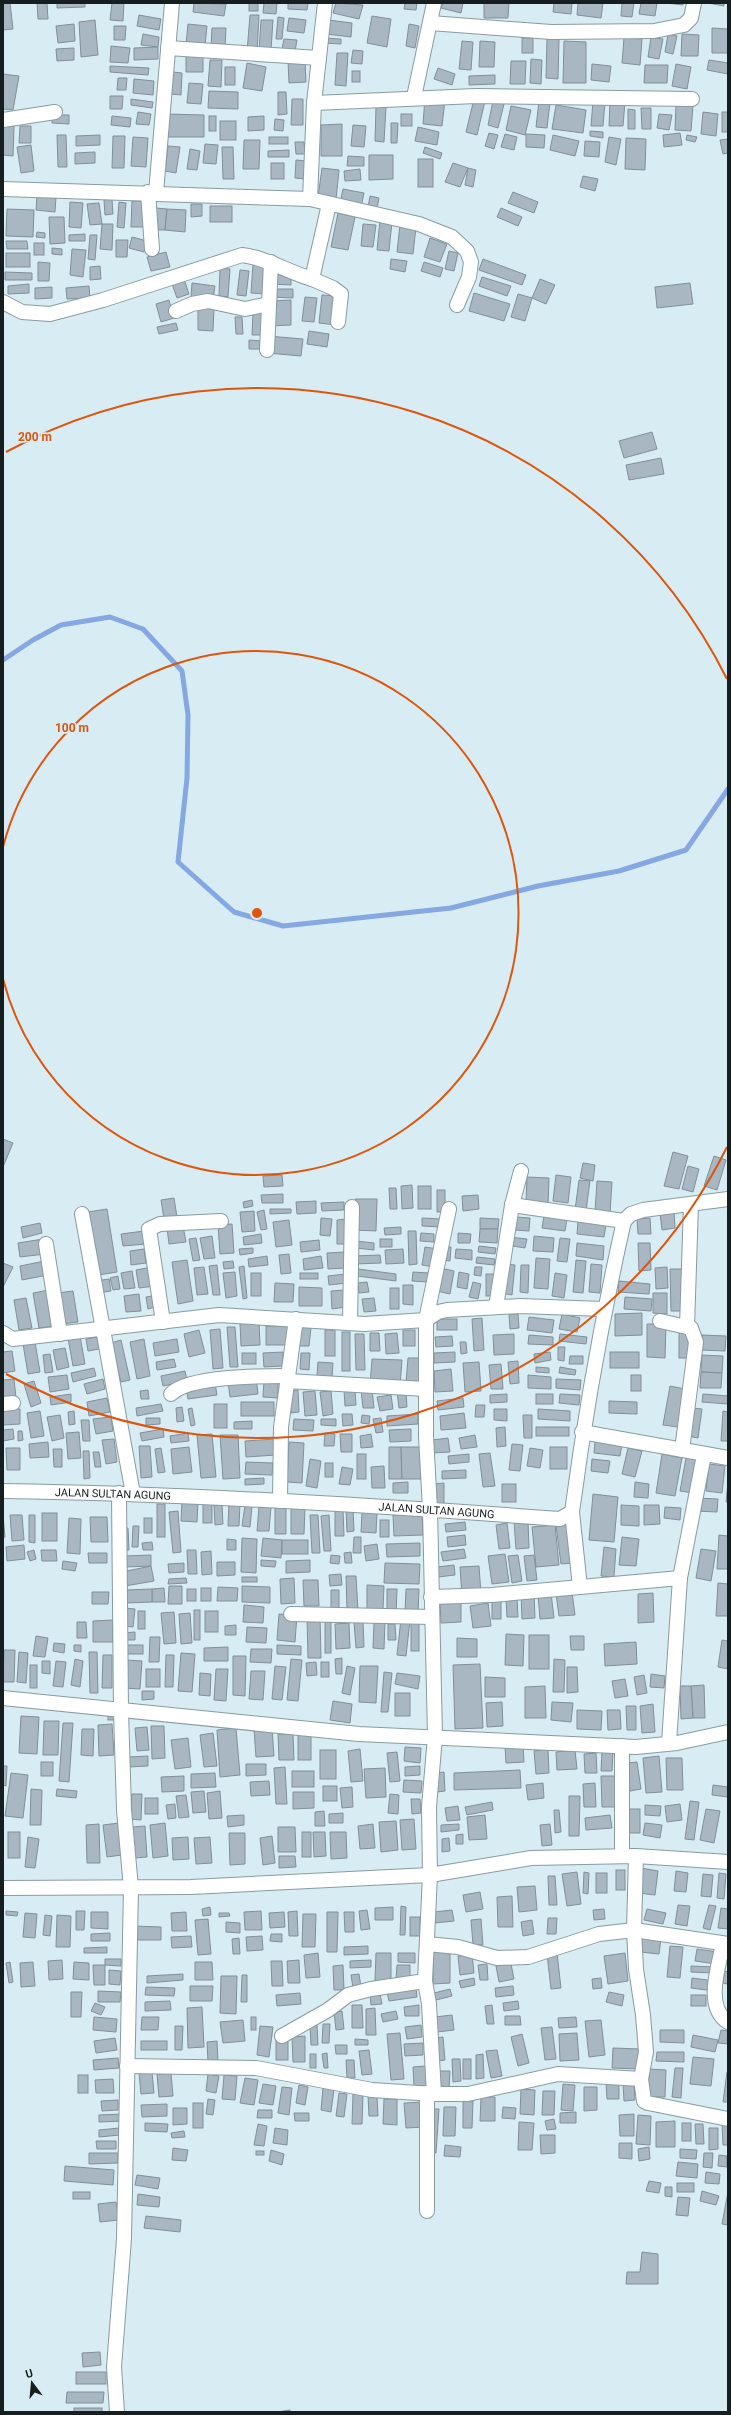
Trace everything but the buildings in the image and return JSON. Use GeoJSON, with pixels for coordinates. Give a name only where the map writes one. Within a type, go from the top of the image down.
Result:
{"type":"FeatureCollection","features":[{"type":"Feature","properties":{"kind":"street"},"geometry":{"type":"LineString","coordinates":[[152,249],[152,192],[172,3]]}},
{"type":"Feature","properties":{"kind":"street"},"geometry":{"type":"LineString","coordinates":[[310,199],[314,103],[325,3]]}},
{"type":"Feature","properties":{"kind":"street"},"geometry":{"type":"LineString","coordinates":[[414,97],[434,3]]}},
{"type":"Feature","properties":{"kind":"street"},"geometry":{"type":"LineString","coordinates":[[430,23],[551,32],[654,31],[684,26],[691,18],[694,3]]}},
{"type":"Feature","properties":{"kind":"street"},"geometry":{"type":"LineString","coordinates":[[168,48],[319,58]]}},
{"type":"Feature","properties":{"kind":"street"},"geometry":{"type":"LineString","coordinates":[[314,103],[414,97],[476,96],[692,99]]}},
{"type":"Feature","properties":{"kind":"street"},"geometry":{"type":"LineString","coordinates":[[3,120],[55,112]]}},
{"type":"Feature","properties":{"kind":"street"},"geometry":{"type":"LineString","coordinates":[[3,188],[152,192],[310,199],[419,224],[452,237],[467,251],[470,262],[468,277],[457,305]]}},
{"type":"Feature","properties":{"kind":"street"},"geometry":{"type":"LineString","coordinates":[[313,275],[329,204]]}},
{"type":"Feature","properties":{"kind":"street"},"geometry":{"type":"LineString","coordinates":[[3,302],[22,312],[50,314],[103,300],[242,255],[258,257],[296,275],[313,275],[333,288],[341,294],[338,322]]}},
{"type":"Feature","properties":{"kind":"street"},"geometry":{"type":"LineString","coordinates":[[266,350],[271,262]]}},
{"type":"Feature","properties":{"kind":"street"},"geometry":{"type":"LineString","coordinates":[[176,311],[192,304],[208,301],[245,309],[269,304]]}},
{"type":"Feature","properties":{"kind":"street"},"geometry":{"type":"LineString","coordinates":[[496,1307],[512,1205],[521,1171]]}},
{"type":"Feature","properties":{"kind":"street"},"geometry":{"type":"LineString","coordinates":[[580,1587],[572,1512],[582,1432],[604,1309],[624,1221],[631,1214],[643,1210],[728,1199]]}},
{"type":"Feature","properties":{"kind":"street"},"geometry":{"type":"LineString","coordinates":[[686,1327],[691,1204]]}},
{"type":"Feature","properties":{"kind":"street"},"geometry":{"type":"LineString","coordinates":[[512,1205],[624,1221]]}},
{"type":"Feature","properties":{"kind":"street"},"geometry":{"type":"LineString","coordinates":[[350,1323],[352,1207]]}},
{"type":"Feature","properties":{"kind":"street"},"geometry":{"type":"LineString","coordinates":[[427,2211],[430,2094],[429,2004],[425,1981],[430,1875],[429,1807],[435,1738],[426,1389],[426,1320],[448,1209]]}},
{"type":"Feature","properties":{"kind":"street"},"geometry":{"type":"LineString","coordinates":[[82,1214],[104,1328],[126,1493],[121,1711],[124,1810],[131,1888],[124,2239],[114,2367],[117,2412]]}},
{"type":"Feature","properties":{"kind":"street"},"geometry":{"type":"LineString","coordinates":[[163,1322],[149,1229],[160,1224],[221,1221]]}},
{"type":"Feature","properties":{"kind":"street"},"geometry":{"type":"LineString","coordinates":[[46,1244],[60,1334]]}},
{"type":"Feature","properties":{"kind":"street"},"geometry":{"type":"LineString","coordinates":[[3,1333],[12,1339],[219,1315],[350,1323],[426,1320],[438,1312],[447,1310],[496,1307],[604,1309]]}},
{"type":"Feature","properties":{"kind":"street"},"geometry":{"type":"LineString","coordinates":[[280,1501],[281,1427],[296,1319]]}},
{"type":"Feature","properties":{"kind":"street"},"geometry":{"type":"LineString","coordinates":[[660,1321],[691,1328],[694,1332],[696,1342],[682,1450]]}},
{"type":"Feature","properties":{"kind":"street"},"geometry":{"type":"LineString","coordinates":[[171,1394],[177,1388],[185,1385],[250,1376],[426,1389]]}},
{"type":"Feature","properties":{"kind":"street"},"geometry":{"type":"LineString","coordinates":[[582,1432],[704,1455],[728,1458]]}},
{"type":"Feature","properties":{"kind":"street"},"geometry":{"type":"LineString","coordinates":[[669,1743],[680,1578],[704,1455]]}},
{"type":"Feature","properties":{"kind":"street","name":"JALAN SULTAN AGUNG"},"geometry":{"type":"LineString","coordinates":[[3,1491],[126,1493],[280,1501],[560,1520],[572,1512]]}},
{"type":"Feature","properties":{"kind":"street"},"geometry":{"type":"LineString","coordinates":[[431,1597],[492,1595],[680,1578]]}},
{"type":"Feature","properties":{"kind":"street"},"geometry":{"type":"LineString","coordinates":[[291,1614],[432,1617]]}},
{"type":"Feature","properties":{"kind":"street"},"geometry":{"type":"LineString","coordinates":[[3,1698],[359,1734],[435,1738],[636,1747],[669,1743],[728,1732]]}},
{"type":"Feature","properties":{"kind":"street"},"geometry":{"type":"LineString","coordinates":[[622,1746],[636,1969],[643,2015],[646,2052],[641,2079],[644,2101],[728,2119]]}},
{"type":"Feature","properties":{"kind":"street"},"geometry":{"type":"LineString","coordinates":[[3,1888],[191,1887],[430,1875],[531,1858],[629,1856],[728,1862]]}},
{"type":"Feature","properties":{"kind":"street"},"geometry":{"type":"LineString","coordinates":[[427,1944],[458,1947],[497,1958],[528,1956],[599,1934],[634,1930],[726,1944],[715,1995],[719,2010],[723,2018],[728,2022]]}},
{"type":"Feature","properties":{"kind":"street"},"geometry":{"type":"LineString","coordinates":[[282,2036],[328,2010],[348,1995],[371,1989],[425,1981]]}},
{"type":"Feature","properties":{"kind":"street"},"geometry":{"type":"LineString","coordinates":[[127,2066],[256,2068],[372,2090],[430,2094],[468,2094],[558,2074],[641,2079]]}},
{"type":"Feature","properties":{"kind":"waterway"},"geometry":{"type":"LineString","coordinates":[[3,660],[33,640],[61,625],[110,617],[143,629],[182,671],[188,715],[187,778],[178,862],[234,912],[283,926],[451,908],[538,886],[619,871],[686,850],[728,789]]}}]}
